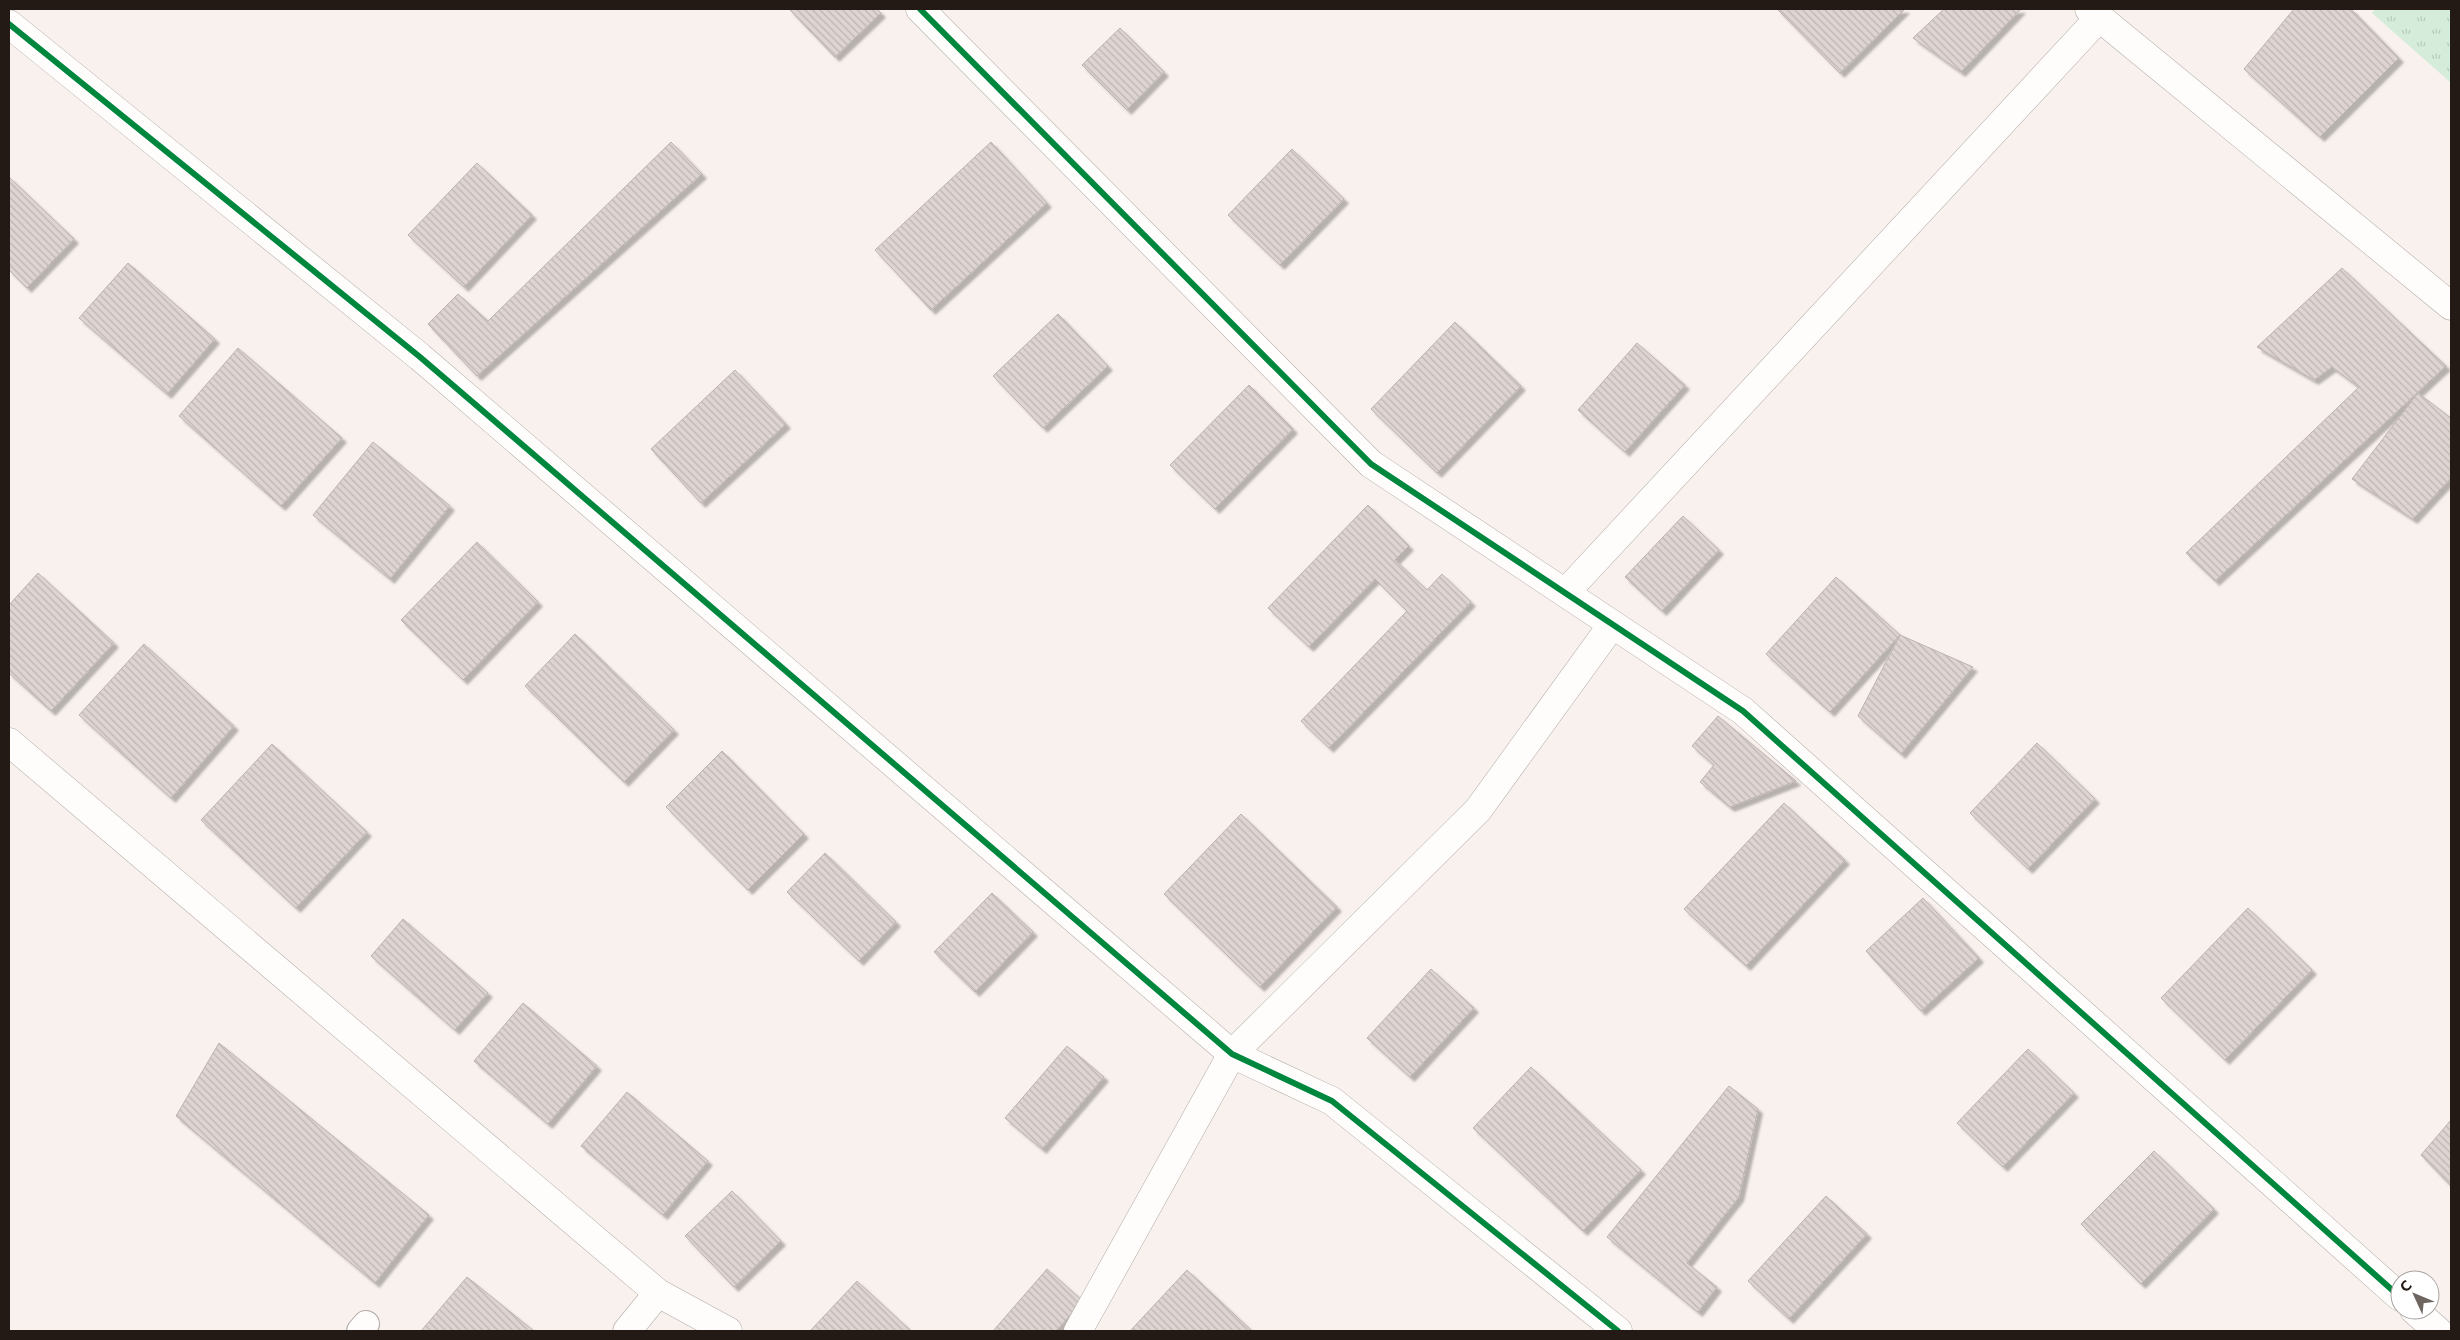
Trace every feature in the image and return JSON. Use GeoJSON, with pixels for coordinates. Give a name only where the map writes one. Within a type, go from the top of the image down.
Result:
{"type":"FeatureCollection","features":[{"type":"Feature","properties":{"kind":"street"},"geometry":{"type":"LineString","coordinates":[[920,9],[1371,464],[1743,711],[2390,1288]]}},
{"type":"Feature","properties":{"kind":"street"},"geometry":{"type":"LineString","coordinates":[[1565,593],[2094,13],[2451,306]]}},
{"type":"Feature","properties":{"kind":"street"},"geometry":{"type":"LineString","coordinates":[[13,33],[420,357],[1232,1054],[1332,1101],[1618,1331]]}},
{"type":"Feature","properties":{"kind":"street"},"geometry":{"type":"LineString","coordinates":[[1078,1331],[1232,1054],[1478,810],[1612,625]]}},
{"type":"Feature","properties":{"kind":"street"},"geometry":{"type":"LineString","coordinates":[[9,742],[658,1293],[728,1331]]}},
{"type":"Feature","properties":{"kind":"street"},"geometry":{"type":"LineString","coordinates":[[627,1331],[658,1293]]}},
{"type":"Feature","properties":{"kind":"street"},"geometry":{"type":"LineString","coordinates":[[2425,1320],[2438,1331]]}},
{"type":"Feature","properties":{"kind":"green space"},"geometry":{"type":"Polygon","coordinates":[[[2375,9],[2451,9],[2451,83],[2372,13],[2375,9]]]}},
{"type":"Feature","properties":{"kind":"building"},"geometry":{"type":"Polygon","coordinates":[[[789,9],[877,9],[881,13],[835,57],[789,9]]]}},
{"type":"Feature","properties":{"kind":"building"},"geometry":{"type":"Polygon","coordinates":[[[1777,9],[1905,9],[1840,73],[1777,9]]]}},
{"type":"Feature","properties":{"kind":"building"},"geometry":{"type":"Polygon","coordinates":[[[1944,9],[2021,9],[1961,72],[1913,38],[1944,9]]]}},
{"type":"Feature","properties":{"kind":"building"},"geometry":{"type":"Polygon","coordinates":[[[2294,9],[2351,9],[2399,58],[2320,137],[2244,69],[2294,9]]]}},
{"type":"Feature","properties":{"kind":"building"},"geometry":{"type":"Polygon","coordinates":[[[1120,28],[1164,72],[1127,110],[1082,65],[1120,28]]]}},
{"type":"Feature","properties":{"kind":"building"},"geometry":{"type":"Polygon","coordinates":[[[671,142],[702,174],[477,376],[428,324],[458,294],[488,321],[671,142]]]}},
{"type":"Feature","properties":{"kind":"building"},"geometry":{"type":"Polygon","coordinates":[[[991,142],[1047,203],[931,310],[875,250],[991,142]]]}},
{"type":"Feature","properties":{"kind":"building"},"geometry":{"type":"Polygon","coordinates":[[[1292,149],[1344,199],[1280,265],[1228,215],[1292,149]]]}},
{"type":"Feature","properties":{"kind":"building"},"geometry":{"type":"Polygon","coordinates":[[[477,163],[532,215],[464,287],[408,235],[477,163]]]}},
{"type":"Feature","properties":{"kind":"building"},"geometry":{"type":"Polygon","coordinates":[[[9,177],[74,239],[27,288],[9,270],[9,177]]]}},
{"type":"Feature","properties":{"kind":"building"},"geometry":{"type":"Polygon","coordinates":[[[128,263],[215,339],[167,394],[79,318],[128,263]]]}},
{"type":"Feature","properties":{"kind":"building"},"geometry":{"type":"Polygon","coordinates":[[[2342,268],[2446,366],[2215,581],[2186,553],[2359,387],[2332,367],[2314,380],[2257,347],[2342,268]]]}},
{"type":"Feature","properties":{"kind":"building"},"geometry":{"type":"Polygon","coordinates":[[[1058,314],[1108,366],[1043,428],[993,376],[1058,314]]]}},
{"type":"Feature","properties":{"kind":"building"},"geometry":{"type":"Polygon","coordinates":[[[1455,322],[1521,386],[1437,473],[1371,409],[1455,322]]]}},
{"type":"Feature","properties":{"kind":"building"},"geometry":{"type":"Polygon","coordinates":[[[1637,343],[1685,385],[1625,452],[1578,410],[1637,343]]]}},
{"type":"Feature","properties":{"kind":"building"},"geometry":{"type":"Polygon","coordinates":[[[238,348],[342,438],[281,506],[179,416],[238,348]]]}},
{"type":"Feature","properties":{"kind":"building"},"geometry":{"type":"Polygon","coordinates":[[[735,370],[786,424],[701,503],[651,449],[735,370]]]}},
{"type":"Feature","properties":{"kind":"building"},"geometry":{"type":"Polygon","coordinates":[[[1249,385],[1293,429],[1215,509],[1170,465],[1249,385]]]}},
{"type":"Feature","properties":{"kind":"building"},"geometry":{"type":"Polygon","coordinates":[[[2418,393],[2451,418],[2451,478],[2413,519],[2352,479],[2418,393]]]}},
{"type":"Feature","properties":{"kind":"building"},"geometry":{"type":"Polygon","coordinates":[[[373,442],[450,506],[390,579],[313,515],[373,442]]]}},
{"type":"Feature","properties":{"kind":"building"},"geometry":{"type":"Polygon","coordinates":[[[1368,505],[1409,546],[1395,560],[1427,590],[1442,574],[1471,602],[1329,748],[1301,721],[1407,611],[1375,579],[1309,647],[1268,608],[1368,505]]]}},
{"type":"Feature","properties":{"kind":"building"},"geometry":{"type":"Polygon","coordinates":[[[1683,516],[1719,550],[1662,611],[1625,577],[1683,516]]]}},
{"type":"Feature","properties":{"kind":"building"},"geometry":{"type":"Polygon","coordinates":[[[477,542],[538,602],[463,680],[401,620],[477,542]]]}},
{"type":"Feature","properties":{"kind":"building"},"geometry":{"type":"Polygon","coordinates":[[[38,573],[114,643],[51,711],[9,673],[9,605],[38,573]]]}},
{"type":"Feature","properties":{"kind":"building"},"geometry":{"type":"Polygon","coordinates":[[[1836,577],[1900,635],[1830,712],[1766,654],[1836,577]]]}},
{"type":"Feature","properties":{"kind":"building"},"geometry":{"type":"Polygon","coordinates":[[[575,634],[674,730],[624,782],[525,686],[575,634]]]}},
{"type":"Feature","properties":{"kind":"building"},"geometry":{"type":"Polygon","coordinates":[[[1900,635],[1973,667],[1901,754],[1858,716],[1900,635]]]}},
{"type":"Feature","properties":{"kind":"building"},"geometry":{"type":"Polygon","coordinates":[[[144,644],[234,726],[171,798],[79,715],[144,644]]]}},
{"type":"Feature","properties":{"kind":"building"},"geometry":{"type":"Polygon","coordinates":[[[1718,716],[1796,781],[1730,807],[1700,782],[1714,765],[1692,746],[1718,716]]]}},
{"type":"Feature","properties":{"kind":"building"},"geometry":{"type":"Polygon","coordinates":[[[2037,743],[2095,799],[2028,869],[1970,813],[2037,743]]]}},
{"type":"Feature","properties":{"kind":"building"},"geometry":{"type":"Polygon","coordinates":[[[272,744],[367,832],[296,908],[201,820],[272,744]]]}},
{"type":"Feature","properties":{"kind":"building"},"geometry":{"type":"Polygon","coordinates":[[[722,751],[804,834],[748,890],[666,807],[722,751]]]}},
{"type":"Feature","properties":{"kind":"building"},"geometry":{"type":"Polygon","coordinates":[[[1784,803],[1845,860],[1746,966],[1684,909],[1784,803]]]}},
{"type":"Feature","properties":{"kind":"building"},"geometry":{"type":"Polygon","coordinates":[[[1241,814],[1337,907],[1260,987],[1164,894],[1241,814]]]}},
{"type":"Feature","properties":{"kind":"building"},"geometry":{"type":"Polygon","coordinates":[[[825,853],[896,922],[859,961],[787,892],[825,853]]]}},
{"type":"Feature","properties":{"kind":"building"},"geometry":{"type":"Polygon","coordinates":[[[992,893],[1033,932],[975,992],[934,952],[992,893]]]}},
{"type":"Feature","properties":{"kind":"building"},"geometry":{"type":"Polygon","coordinates":[[[1923,898],[1979,958],[1921,1011],[1866,951],[1923,898]]]}},
{"type":"Feature","properties":{"kind":"building"},"geometry":{"type":"Polygon","coordinates":[[[2248,908],[2312,970],[2225,1060],[2161,998],[2248,908]]]}},
{"type":"Feature","properties":{"kind":"building"},"geometry":{"type":"Polygon","coordinates":[[[403,919],[488,993],[455,1030],[371,956],[403,919]]]}},
{"type":"Feature","properties":{"kind":"building"},"geometry":{"type":"Polygon","coordinates":[[[1431,969],[1474,1008],[1410,1077],[1367,1038],[1431,969]]]}},
{"type":"Feature","properties":{"kind":"building"},"geometry":{"type":"Polygon","coordinates":[[[523,1003],[597,1066],[548,1124],[474,1061],[523,1003]]]}},
{"type":"Feature","properties":{"kind":"building"},"geometry":{"type":"Polygon","coordinates":[[[219,1043],[429,1215],[375,1283],[176,1116],[219,1043]]]}},
{"type":"Feature","properties":{"kind":"building"},"geometry":{"type":"Polygon","coordinates":[[[1067,1046],[1104,1077],[1042,1149],[1005,1118],[1067,1046]]]}},
{"type":"Feature","properties":{"kind":"building"},"geometry":{"type":"Polygon","coordinates":[[[2028,1049],[2074,1093],[2003,1167],[1957,1123],[2028,1049]]]}},
{"type":"Feature","properties":{"kind":"building"},"geometry":{"type":"Polygon","coordinates":[[[1531,1067],[1641,1170],[1583,1231],[1473,1128],[1531,1067]]]}},
{"type":"Feature","properties":{"kind":"building"},"geometry":{"type":"Polygon","coordinates":[[[1729,1086],[1758,1109],[1739,1197],[1687,1263],[1717,1287],[1698,1312],[1607,1237],[1729,1086]]]}},
{"type":"Feature","properties":{"kind":"building"},"geometry":{"type":"Polygon","coordinates":[[[627,1092],[708,1161],[663,1215],[581,1146],[627,1092]]]}},
{"type":"Feature","properties":{"kind":"building"},"geometry":{"type":"Polygon","coordinates":[[[2451,1120],[2451,1186],[2421,1155],[2451,1120]]]}},
{"type":"Feature","properties":{"kind":"building"},"geometry":{"type":"Polygon","coordinates":[[[2154,1151],[2214,1209],[2141,1284],[2081,1224],[2154,1151]]]}},
{"type":"Feature","properties":{"kind":"building"},"geometry":{"type":"Polygon","coordinates":[[[732,1191],[781,1241],[734,1287],[685,1236],[732,1191]]]}},
{"type":"Feature","properties":{"kind":"building"},"geometry":{"type":"Polygon","coordinates":[[[1826,1196],[1867,1234],[1789,1319],[1748,1281],[1826,1196]]]}},
{"type":"Feature","properties":{"kind":"building"},"geometry":{"type":"Polygon","coordinates":[[[1047,1269],[1083,1301],[1056,1331],[993,1331],[1047,1269]]]}},
{"type":"Feature","properties":{"kind":"building"},"geometry":{"type":"Polygon","coordinates":[[[1187,1270],[1252,1331],[1130,1331],[1187,1270]]]}},
{"type":"Feature","properties":{"kind":"building"},"geometry":{"type":"Polygon","coordinates":[[[467,1277],[534,1331],[421,1331],[467,1277]]]}},
{"type":"Feature","properties":{"kind":"building"},"geometry":{"type":"Polygon","coordinates":[[[857,1281],[911,1331],[810,1331],[857,1281]]]}},
{"type":"Feature","properties":{"kind":"cycle path"},"geometry":{"type":"LineString","coordinates":[[920,9],[1371,464],[1743,711],[2390,1288]]}},
{"type":"Feature","properties":{"kind":"cycle path"},"geometry":{"type":"LineString","coordinates":[[9,24],[420,357],[1232,1054],[1332,1101],[1618,1331]]}}]}
